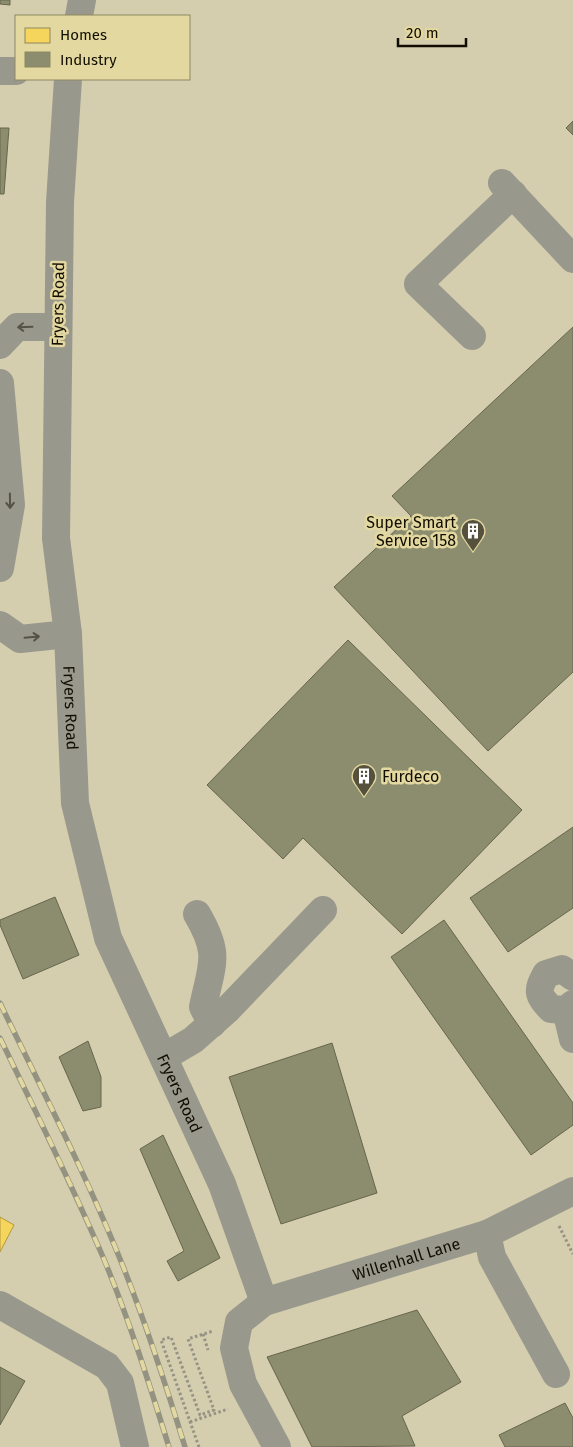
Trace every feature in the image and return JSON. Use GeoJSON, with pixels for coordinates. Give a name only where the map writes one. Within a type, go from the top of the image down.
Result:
{"type":"FeatureCollection","features":[{"type":"Feature","properties":{"kind":"street"},"geometry":{"type":"LineString","coordinates":[[79,15],[82,0]]}},
{"type":"Feature","properties":{"kind":"street"},"geometry":{"type":"LineString","coordinates":[[0,70],[15,71]]}},
{"type":"Feature","properties":{"kind":"street","name":"Fryers Road"},"geometry":{"type":"LineString","coordinates":[[68,80],[60,202],[56,538],[68,634],[75,803],[108,938],[222,1184],[264,1302]]}},
{"type":"Feature","properties":{"kind":"street"},"geometry":{"type":"LineString","coordinates":[[472,336],[418,284],[508,189],[569,246]]}},
{"type":"Feature","properties":{"kind":"street"},"geometry":{"type":"LineString","coordinates":[[0,345],[17,327],[58,327]]}},
{"type":"Feature","properties":{"kind":"street"},"geometry":{"type":"LineString","coordinates":[[0,383],[11,505],[0,568]]}},
{"type":"Feature","properties":{"kind":"street"},"geometry":{"type":"LineString","coordinates":[[0,625],[20,639],[68,634]]}},
{"type":"Feature","properties":{"kind":"street"},"geometry":{"type":"LineString","coordinates":[[164,1056],[193,1040],[212,1024],[323,910]]}},
{"type":"Feature","properties":{"kind":"street"},"geometry":{"type":"LineString","coordinates":[[197,914],[210,938],[213,948],[212,973],[203,1007],[212,1024]]}},
{"type":"Feature","properties":{"kind":"street"},"geometry":{"type":"LineString","coordinates":[[569,966],[546,974],[539,987],[540,998],[551,1009],[569,1007],[573,1040]]}},
{"type":"Feature","properties":{"kind":"street","name":"Willenhall Lane"},"geometry":{"type":"LineString","coordinates":[[239,1322],[264,1302],[487,1234],[573,1191]]}},
{"type":"Feature","properties":{"kind":"street"},"geometry":{"type":"LineString","coordinates":[[487,1234],[492,1257],[556,1374]]}},
{"type":"Feature","properties":{"kind":"street"},"geometry":{"type":"LineString","coordinates":[[0,1305],[107,1366],[120,1382],[135,1447]]}},
{"type":"Feature","properties":{"kind":"street"},"geometry":{"type":"LineString","coordinates":[[239,1322],[234,1348],[243,1384],[277,1447]]}},
{"type":"Feature","properties":{"kind":"path"},"geometry":{"type":"LineString","coordinates":[[549,1204],[573,1254]]}},
{"type":"Feature","properties":{"kind":"path"},"geometry":{"type":"LineString","coordinates":[[199,1447],[161,1340],[171,1337],[200,1415],[214,1410],[188,1339],[239,1322]]}},
{"type":"Feature","properties":{"kind":"path"},"geometry":{"type":"LineString","coordinates":[[190,1422],[229,1409]]}},
{"type":"Feature","properties":{"kind":"building: Homes"},"geometry":{"type":"Polygon","coordinates":[[[0,1217],[14,1225],[0,1252],[0,1217]]]}},
{"type":"Feature","properties":{"kind":"building: Industry"},"geometry":{"type":"Polygon","coordinates":[[[0,0],[10,0],[10,5],[0,4],[0,0]]]}},
{"type":"Feature","properties":{"kind":"building: Industry"},"geometry":{"type":"Polygon","coordinates":[[[573,121],[573,135],[566,128],[573,121]]]}},
{"type":"Feature","properties":{"kind":"building: Industry"},"geometry":{"type":"Polygon","coordinates":[[[0,128],[9,128],[4,194],[0,194],[0,128]]]}},
{"type":"Feature","properties":{"kind":"building: Industry","name":"Super Smart Service 158"},"geometry":{"type":"Polygon","coordinates":[[[573,327],[573,672],[488,751],[334,587],[411,516],[392,496],[573,327]]]}},
{"type":"Feature","properties":{"kind":"building: Industry","name":"Furdeco"},"geometry":{"type":"Polygon","coordinates":[[[348,640],[522,810],[402,934],[303,838],[283,859],[207,785],[348,640]]]}},
{"type":"Feature","properties":{"kind":"building: Industry"},"geometry":{"type":"Polygon","coordinates":[[[573,827],[573,908],[508,952],[470,898],[573,827]]]}},
{"type":"Feature","properties":{"kind":"building: Industry"},"geometry":{"type":"Polygon","coordinates":[[[55,897],[79,955],[23,979],[0,925],[0,920],[55,897]]]}},
{"type":"Feature","properties":{"kind":"building: Industry"},"geometry":{"type":"Polygon","coordinates":[[[444,920],[573,1103],[573,1125],[531,1155],[391,957],[444,920]]]}},
{"type":"Feature","properties":{"kind":"building: Industry"},"geometry":{"type":"Polygon","coordinates":[[[88,1041],[101,1077],[101,1107],[83,1111],[59,1057],[88,1041]]]}},
{"type":"Feature","properties":{"kind":"building: Industry"},"geometry":{"type":"Polygon","coordinates":[[[332,1043],[377,1193],[281,1224],[229,1077],[332,1043]]]}},
{"type":"Feature","properties":{"kind":"building: Industry"},"geometry":{"type":"Polygon","coordinates":[[[163,1135],[220,1258],[178,1281],[167,1261],[184,1251],[140,1149],[163,1135]]]}},
{"type":"Feature","properties":{"kind":"building: Industry"},"geometry":{"type":"Polygon","coordinates":[[[417,1310],[461,1382],[402,1416],[415,1446],[312,1447],[267,1357],[417,1310]]]}},
{"type":"Feature","properties":{"kind":"building: Industry"},"geometry":{"type":"Polygon","coordinates":[[[0,1367],[25,1381],[0,1425],[0,1367]]]}},
{"type":"Feature","properties":{"kind":"building: Industry"},"geometry":{"type":"Polygon","coordinates":[[[565,1403],[573,1418],[573,1447],[505,1447],[499,1435],[565,1403]]]}},
{"type":"Feature","properties":{"kind":"railway"},"geometry":{"type":"LineString","coordinates":[[0,1003],[105,1222],[137,1302],[185,1447]]}},
{"type":"Feature","properties":{"kind":"railway"},"geometry":{"type":"LineString","coordinates":[[0,1038],[66,1174],[103,1257],[130,1327],[169,1447]]}},
{"type":"Feature","properties":{"kind":"place","name":"Super Smart Service 158"},"geometry":{"type":"Point","coordinates":[473,552]}},
{"type":"Feature","properties":{"kind":"place","name":"Furdeco"},"geometry":{"type":"Point","coordinates":[364,797]}}]}
